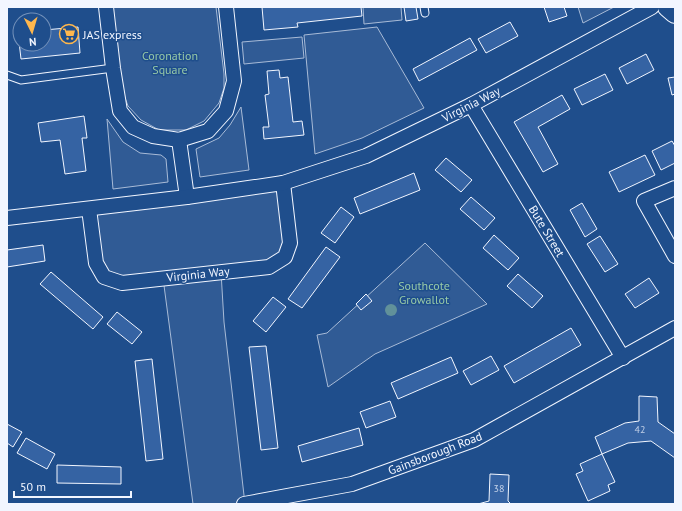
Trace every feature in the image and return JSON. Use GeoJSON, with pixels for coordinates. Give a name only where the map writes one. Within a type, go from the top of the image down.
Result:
{"type":"FeatureCollection","features":[{"type":"Feature","properties":{"kind":"street"},"geometry":{"type":"LineString","coordinates":[[106,7],[112,68],[120,111],[134,126],[153,136],[179,140],[208,131],[226,111],[234,81],[226,7]]}},
{"type":"Feature","properties":{"kind":"street","name":"Virginia Way"},"geometry":{"type":"LineString","coordinates":[[7,218],[186,197],[283,183],[366,156],[471,105],[652,7]]}},
{"type":"Feature","properties":{"kind":"street"},"geometry":{"type":"LineString","coordinates":[[668,7],[675,13]]}},
{"type":"Feature","properties":{"kind":"street","name":"Bute Street"},"geometry":{"type":"LineString","coordinates":[[471,105],[623,358]]}},
{"type":"Feature","properties":{"kind":"street"},"geometry":{"type":"LineString","coordinates":[[179,140],[186,197]]}},
{"type":"Feature","properties":{"kind":"street","name":"Virginia Way"},"geometry":{"type":"LineString","coordinates":[[89,209],[96,263],[104,277],[122,283],[269,267],[285,257],[290,243],[283,183]]}},
{"type":"Feature","properties":{"kind":"street"},"geometry":{"type":"LineString","coordinates":[[675,188],[644,201],[675,256]]}},
{"type":"Feature","properties":{"kind":"street","name":"Gainsborough Road"},"geometry":{"type":"LineString","coordinates":[[244,504],[352,484],[474,440],[675,328]]}},
{"type":"Feature","properties":{"kind":"lane"},"geometry":{"type":"LineString","coordinates":[[7,75],[21,80],[112,68]]}},
{"type":"Feature","properties":{"kind":"shaded area","name":"Coronation Square"},"geometry":{"type":"Polygon","coordinates":[[[111,7],[216,7],[224,74],[224,88],[219,103],[204,121],[186,130],[159,130],[141,120],[128,106],[124,95],[111,7]]]}},
{"type":"Feature","properties":{"kind":"shaded area"},"geometry":{"type":"Polygon","coordinates":[[[363,7],[401,7],[402,20],[364,24],[363,7]]]}},
{"type":"Feature","properties":{"kind":"shaded area"},"geometry":{"type":"Polygon","coordinates":[[[578,7],[614,7],[583,23],[578,7]]]}},
{"type":"Feature","properties":{"kind":"shaded area"},"geometry":{"type":"Polygon","coordinates":[[[377,27],[424,108],[362,138],[315,154],[304,35],[377,27]]]}},
{"type":"Feature","properties":{"kind":"shaded area"},"geometry":{"type":"Polygon","coordinates":[[[302,37],[304,58],[244,64],[242,42],[302,37]]]}},
{"type":"Feature","properties":{"kind":"shaded area"},"geometry":{"type":"Polygon","coordinates":[[[241,107],[249,170],[200,177],[196,149],[219,138],[230,125],[241,107]]]}},
{"type":"Feature","properties":{"kind":"shaded area"},"geometry":{"type":"Polygon","coordinates":[[[107,119],[123,142],[140,153],[161,155],[166,159],[168,182],[113,189],[107,119]]]}},
{"type":"Feature","properties":{"kind":"shaded area"},"geometry":{"type":"Polygon","coordinates":[[[283,183],[285,257],[221,272],[224,322],[245,504],[193,504],[163,278],[104,277],[89,209],[283,183]]]}},
{"type":"Feature","properties":{"kind":"shaded area","name":"Southcote Growallot"},"geometry":{"type":"Polygon","coordinates":[[[425,243],[487,304],[375,354],[328,387],[317,335],[327,333],[425,243]]]}},
{"type":"Feature","properties":{"kind":"building"},"geometry":{"type":"Polygon","coordinates":[[[262,7],[361,7],[362,16],[297,23],[298,27],[264,30],[262,7]]]}},
{"type":"Feature","properties":{"kind":"building"},"geometry":{"type":"Polygon","coordinates":[[[404,7],[416,7],[418,19],[406,21],[404,7]]]}},
{"type":"Feature","properties":{"kind":"building"},"geometry":{"type":"Polygon","coordinates":[[[544,7],[564,7],[567,16],[549,22],[544,7]]]}},
{"type":"Feature","properties":{"kind":"building"},"geometry":{"type":"Polygon","coordinates":[[[510,22],[518,36],[486,53],[478,39],[510,22]]]}},
{"type":"Feature","properties":{"kind":"building"},"geometry":{"type":"Polygon","coordinates":[[[78,27],[80,53],[21,59],[20,52],[52,52],[52,29],[78,27]]]}},
{"type":"Feature","properties":{"kind":"building"},"geometry":{"type":"Polygon","coordinates":[[[470,38],[477,50],[419,81],[413,69],[470,38]]]}},
{"type":"Feature","properties":{"kind":"building"},"geometry":{"type":"Polygon","coordinates":[[[646,54],[654,70],[627,84],[619,68],[646,54]]]}},
{"type":"Feature","properties":{"kind":"building"},"geometry":{"type":"Polygon","coordinates":[[[279,70],[280,78],[288,77],[293,122],[302,121],[304,135],[264,139],[263,127],[269,127],[265,95],[269,94],[267,71],[279,70]]]}},
{"type":"Feature","properties":{"kind":"building"},"geometry":{"type":"Polygon","coordinates":[[[605,74],[613,90],[582,105],[574,89],[605,74]]]}},
{"type":"Feature","properties":{"kind":"building"},"geometry":{"type":"Polygon","coordinates":[[[675,77],[675,94],[672,95],[668,78],[675,77]]]}},
{"type":"Feature","properties":{"kind":"building"},"geometry":{"type":"Polygon","coordinates":[[[562,95],[570,109],[538,127],[558,164],[543,172],[514,122],[562,95]]]}},
{"type":"Feature","properties":{"kind":"building"},"geometry":{"type":"Polygon","coordinates":[[[84,116],[87,138],[82,138],[86,171],[65,174],[60,140],[41,142],[38,123],[84,116]]]}},
{"type":"Feature","properties":{"kind":"building"},"geometry":{"type":"Polygon","coordinates":[[[672,141],[675,146],[675,163],[661,170],[652,151],[672,141]]]}},
{"type":"Feature","properties":{"kind":"building"},"geometry":{"type":"Polygon","coordinates":[[[645,155],[655,175],[619,192],[609,172],[645,155]]]}},
{"type":"Feature","properties":{"kind":"building"},"geometry":{"type":"Polygon","coordinates":[[[446,158],[472,180],[461,192],[435,170],[446,158]]]}},
{"type":"Feature","properties":{"kind":"building"},"geometry":{"type":"Polygon","coordinates":[[[414,173],[420,190],[360,214],[354,198],[414,173]]]}},
{"type":"Feature","properties":{"kind":"building"},"geometry":{"type":"Polygon","coordinates":[[[471,197],[495,218],[484,230],[460,209],[471,197]]]}},
{"type":"Feature","properties":{"kind":"building"},"geometry":{"type":"Polygon","coordinates":[[[582,203],[597,229],[585,237],[570,210],[582,203]]]}},
{"type":"Feature","properties":{"kind":"building"},"geometry":{"type":"Polygon","coordinates":[[[341,207],[354,217],[335,243],[321,233],[341,207]]]}},
{"type":"Feature","properties":{"kind":"building"},"geometry":{"type":"Polygon","coordinates":[[[494,235],[519,258],[508,270],[483,248],[494,235]]]}},
{"type":"Feature","properties":{"kind":"building"},"geometry":{"type":"Polygon","coordinates":[[[600,236],[618,264],[605,272],[587,244],[600,236]]]}},
{"type":"Feature","properties":{"kind":"building"},"geometry":{"type":"Polygon","coordinates":[[[43,245],[45,261],[7,267],[7,250],[43,245]]]}},
{"type":"Feature","properties":{"kind":"building"},"geometry":{"type":"Polygon","coordinates":[[[326,247],[340,257],[302,308],[288,299],[326,247]]]}},
{"type":"Feature","properties":{"kind":"building"},"geometry":{"type":"Polygon","coordinates":[[[51,272],[103,317],[93,329],[40,284],[51,272]]]}},
{"type":"Feature","properties":{"kind":"building"},"geometry":{"type":"Polygon","coordinates":[[[518,274],[543,296],[532,308],[507,286],[518,274]]]}},
{"type":"Feature","properties":{"kind":"building"},"geometry":{"type":"Polygon","coordinates":[[[649,278],[659,293],[635,308],[625,294],[649,278]]]}},
{"type":"Feature","properties":{"kind":"building"},"geometry":{"type":"Polygon","coordinates":[[[366,294],[372,301],[361,310],[356,304],[366,294]]]}},
{"type":"Feature","properties":{"kind":"building"},"geometry":{"type":"Polygon","coordinates":[[[273,297],[286,307],[266,332],[253,321],[273,297]]]}},
{"type":"Feature","properties":{"kind":"building"},"geometry":{"type":"Polygon","coordinates":[[[117,312],[142,332],[132,344],[107,324],[117,312]]]}},
{"type":"Feature","properties":{"kind":"building"},"geometry":{"type":"Polygon","coordinates":[[[571,328],[581,345],[514,383],[504,366],[571,328]]]}},
{"type":"Feature","properties":{"kind":"building"},"geometry":{"type":"Polygon","coordinates":[[[266,346],[278,448],[261,450],[249,347],[266,346]]]}},
{"type":"Feature","properties":{"kind":"building"},"geometry":{"type":"Polygon","coordinates":[[[491,356],[499,370],[471,385],[463,371],[491,356]]]}},
{"type":"Feature","properties":{"kind":"building"},"geometry":{"type":"Polygon","coordinates":[[[451,357],[458,373],[398,399],[391,383],[451,357]]]}},
{"type":"Feature","properties":{"kind":"building"},"geometry":{"type":"Polygon","coordinates":[[[152,359],[163,459],[146,461],[135,361],[152,359]]]}},
{"type":"Feature","properties":{"kind":"building"},"geometry":{"type":"Polygon","coordinates":[[[639,396],[657,397],[658,422],[675,434],[675,458],[651,441],[628,443],[602,454],[595,437],[625,423],[639,421],[639,396]]]}},
{"type":"Feature","properties":{"kind":"building"},"geometry":{"type":"Polygon","coordinates":[[[390,401],[396,417],[366,428],[360,412],[390,401]]]}},
{"type":"Feature","properties":{"kind":"building"},"geometry":{"type":"Polygon","coordinates":[[[7,424],[22,432],[13,447],[7,443],[7,424]]]}},
{"type":"Feature","properties":{"kind":"building"},"geometry":{"type":"Polygon","coordinates":[[[359,428],[363,445],[302,462],[298,446],[359,428]]]}},
{"type":"Feature","properties":{"kind":"building"},"geometry":{"type":"Polygon","coordinates":[[[26,438],[55,454],[47,469],[17,453],[26,438]]]}},
{"type":"Feature","properties":{"kind":"building"},"geometry":{"type":"Polygon","coordinates":[[[602,454],[615,482],[608,485],[610,491],[588,501],[576,474],[583,471],[580,464],[602,454]]]}},
{"type":"Feature","properties":{"kind":"building"},"geometry":{"type":"Polygon","coordinates":[[[57,465],[121,467],[121,484],[57,483],[57,465]]]}},
{"type":"Feature","properties":{"kind":"building"},"geometry":{"type":"Polygon","coordinates":[[[490,474],[509,475],[508,501],[511,504],[478,504],[489,501],[490,474]]]}},
{"type":"Feature","properties":{"kind":"place","name":"JAS express"},"geometry":{"type":"Point","coordinates":[69,34]}}]}
